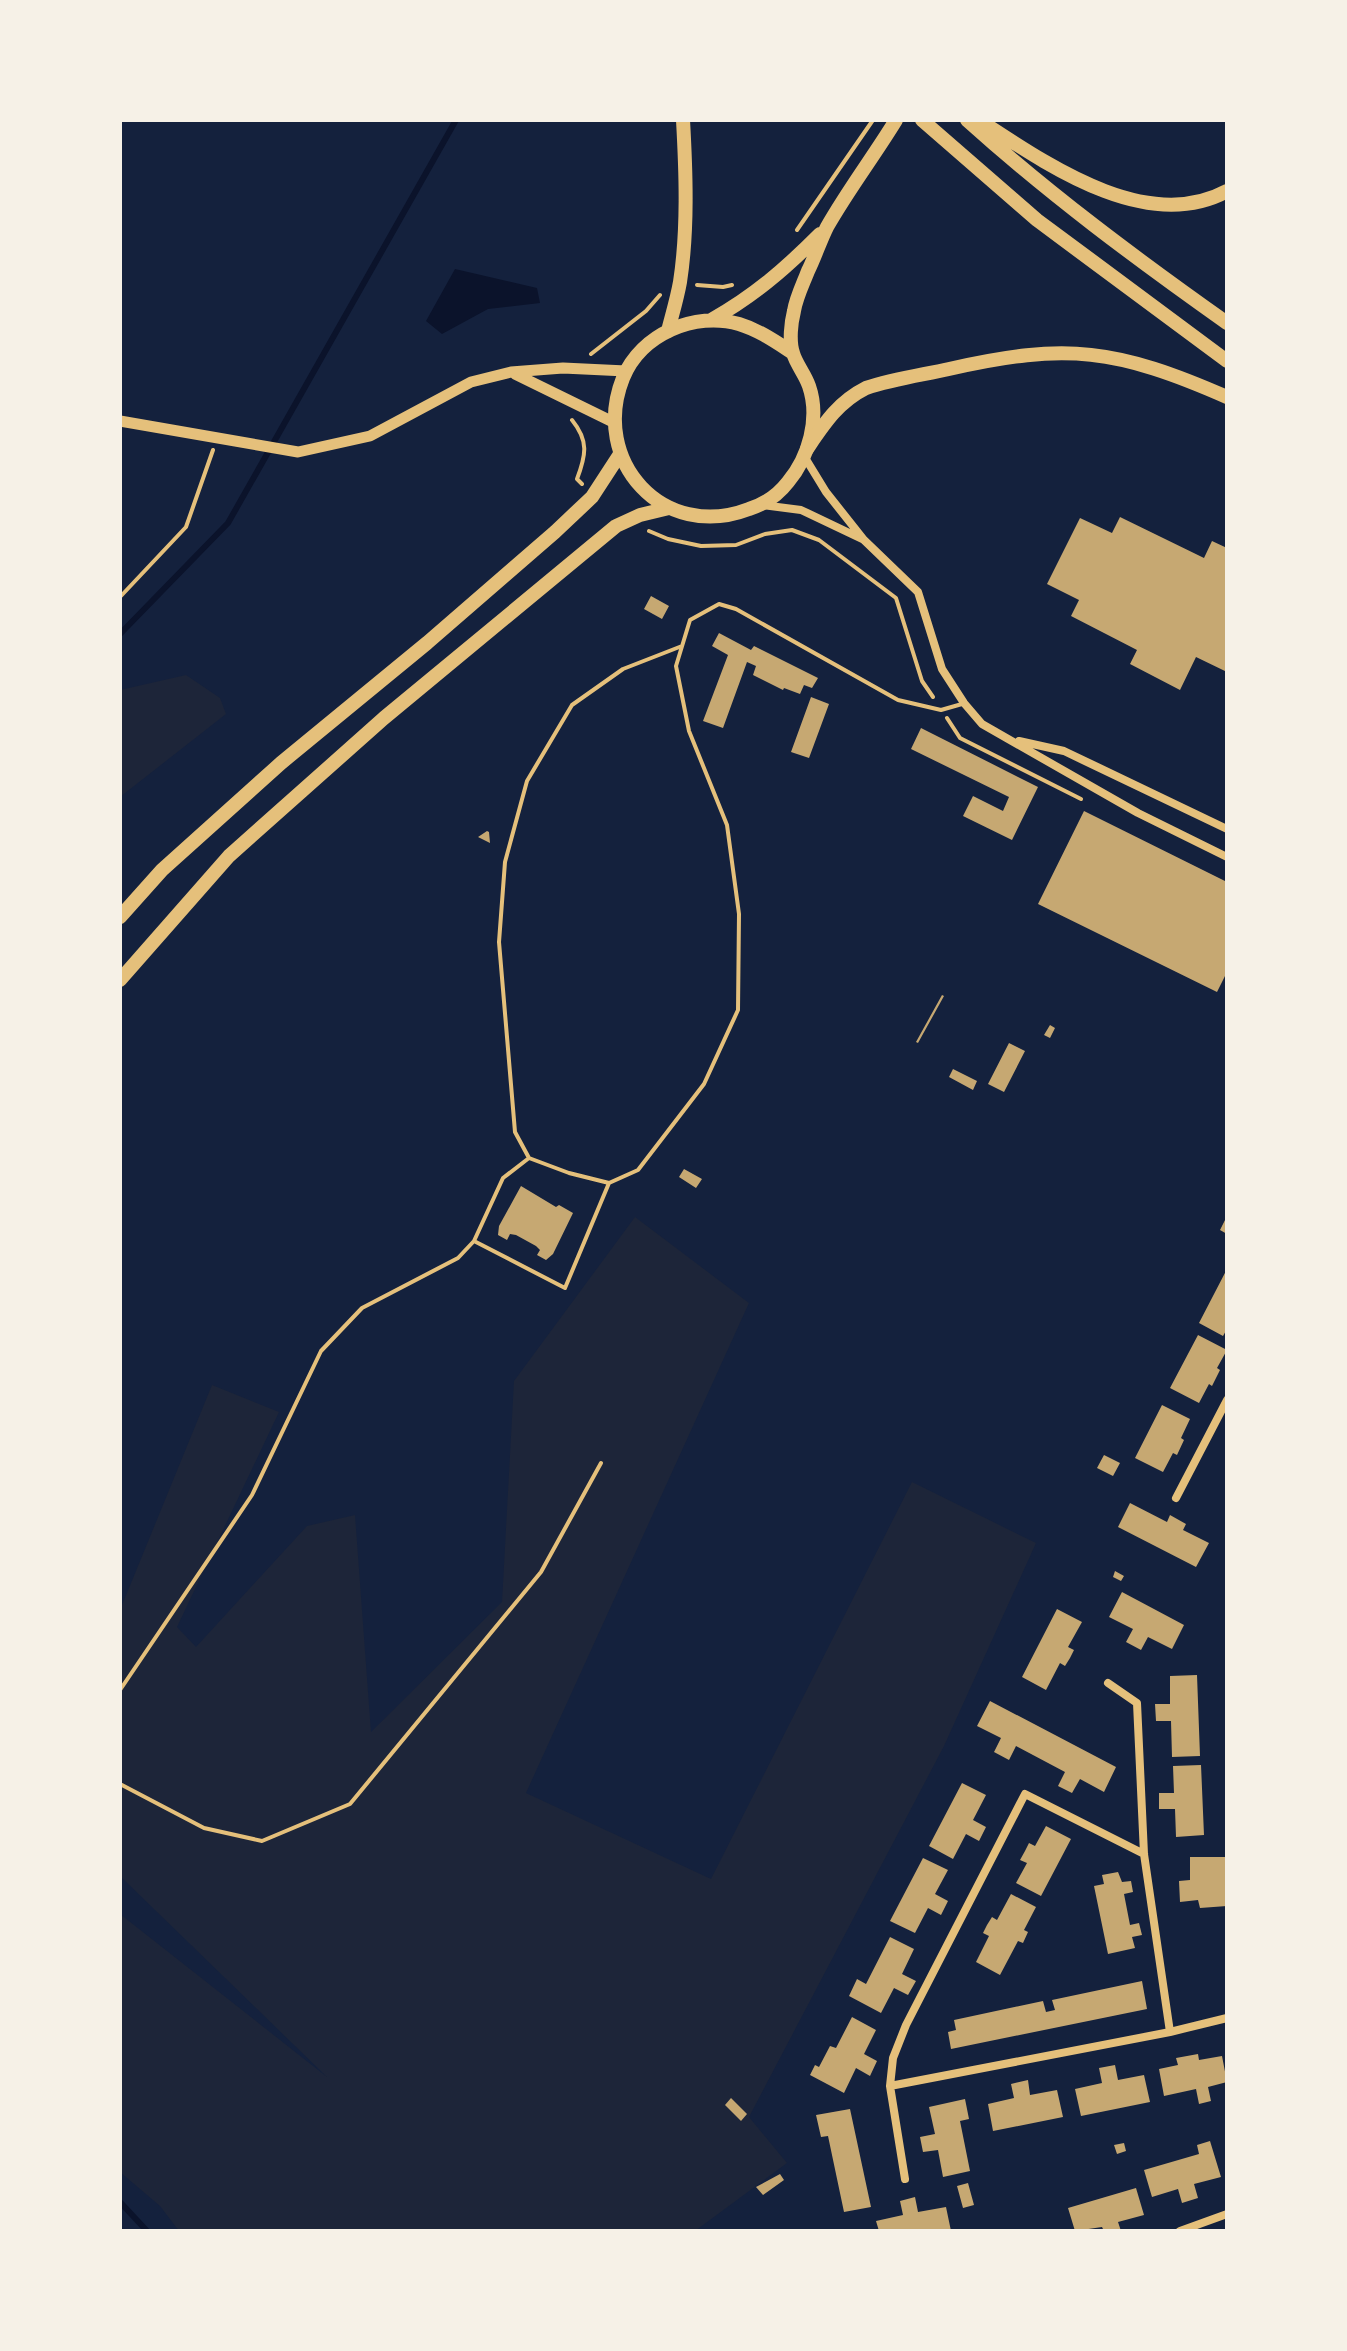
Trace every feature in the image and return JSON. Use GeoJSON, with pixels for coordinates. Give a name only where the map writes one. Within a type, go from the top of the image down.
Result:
{"type":"FeatureCollection","features":[{"type":"Feature","properties":{"kind":"main road"},"geometry":{"type":"LineString","coordinates":[[668,331],[683,259],[683,120]]}},
{"type":"Feature","properties":{"kind":"main road"},"geometry":{"type":"LineString","coordinates":[[806,452],[813,420],[812,400],[793,353],[794,309],[826,228],[896,120]]}},
{"type":"Feature","properties":{"kind":"main road"},"geometry":{"type":"LineString","coordinates":[[967,120],[1078,213],[1227,323]]}},
{"type":"Feature","properties":{"kind":"main road"},"geometry":{"type":"LineString","coordinates":[[979,120],[1063,172],[1125,197],[1180,205],[1200,202],[1227,191]]}},
{"type":"Feature","properties":{"kind":"main road"},"geometry":{"type":"LineString","coordinates":[[925,123],[1037,220],[1227,361]]}},
{"type":"Feature","properties":{"kind":"main road"},"geometry":{"type":"LineString","coordinates":[[711,320],[745,302],[826,228]]}},
{"type":"Feature","properties":{"kind":"main road"},"geometry":{"type":"LineString","coordinates":[[793,353],[739,324],[711,320],[689,323],[668,331],[644,347],[626,371],[616,395],[613,422],[620,454],[631,476],[648,494],[669,508],[699,517],[731,516],[761,505],[787,484],[833,412],[854,394],[866,388],[1015,355],[1065,352],[1114,357],[1161,370],[1227,397]]}},
{"type":"Feature","properties":{"kind":"main road"},"geometry":{"type":"LineString","coordinates":[[120,917],[162,870],[281,763],[555,532],[592,497],[620,454]]}},
{"type":"Feature","properties":{"kind":"main road"},"geometry":{"type":"LineString","coordinates":[[120,980],[229,856],[384,718],[616,526],[640,515],[669,508]]}},
{"type":"Feature","properties":{"kind":"street"},"geometry":{"type":"LineString","coordinates":[[120,421],[298,452],[370,436],[471,382],[511,372],[563,368],[626,371]]}},
{"type":"Feature","properties":{"kind":"street"},"geometry":{"type":"LineString","coordinates":[[511,372],[613,422]]}},
{"type":"Feature","properties":{"kind":"street"},"geometry":{"type":"LineString","coordinates":[[806,452],[826,492],[864,540],[918,592],[942,669],[982,724],[1138,813],[1227,857]]}},
{"type":"Feature","properties":{"kind":"street"},"geometry":{"type":"LineString","coordinates":[[761,505],[801,510],[864,540]]}},
{"type":"Feature","properties":{"kind":"street"},"geometry":{"type":"LineString","coordinates":[[1010,739],[1064,751],[1227,829]]}},
{"type":"Feature","properties":{"kind":"street"},"geometry":{"type":"LineString","coordinates":[[1176,1498],[1227,1400]]}},
{"type":"Feature","properties":{"kind":"street"},"geometry":{"type":"LineString","coordinates":[[1108,1683],[1137,1703],[1144,1854],[1170,2032]]}},
{"type":"Feature","properties":{"kind":"street"},"geometry":{"type":"LineString","coordinates":[[905,2179],[890,2086],[893,2058],[906,2025],[1025,1794],[1144,1854]]}},
{"type":"Feature","properties":{"kind":"street"},"geometry":{"type":"LineString","coordinates":[[890,2086],[1170,2032],[1227,2018]]}},
{"type":"Feature","properties":{"kind":"street"},"geometry":{"type":"LineString","coordinates":[[1180,2231],[1227,2214]]}},
{"type":"Feature","properties":{"kind":"lane"},"geometry":{"type":"LineString","coordinates":[[682,646],[623,669],[572,705],[527,781],[505,862],[499,942],[515,1132],[529,1158],[609,1183],[638,1170],[704,1084],[738,1010],[739,914],[727,825],[689,731],[676,666],[690,620],[719,604],[736,609],[898,700],[941,710],[964,703]]}},
{"type":"Feature","properties":{"kind":"lane"},"geometry":{"type":"LineString","coordinates":[[120,1690],[252,1495],[321,1351],[362,1308],[458,1258],[474,1241],[503,1178],[529,1158]]}},
{"type":"Feature","properties":{"kind":"lane"},"geometry":{"type":"LineString","coordinates":[[474,1241],[565,1288],[609,1183]]}},
{"type":"Feature","properties":{"kind":"lane"},"geometry":{"type":"LineString","coordinates":[[120,1784],[204,1828],[262,1841],[350,1804],[541,1572],[601,1463]]}},
{"type":"Feature","properties":{"kind":"path"},"geometry":{"type":"LineString","coordinates":[[120,597],[186,527],[217,437]]}},
{"type":"Feature","properties":{"kind":"shaded area"},"geometry":{"type":"Polygon","coordinates":[[[455,269],[537,288],[540,303],[488,309],[442,334],[426,321],[455,269]]]}},
{"type":"Feature","properties":{"kind":"shaded area"},"geometry":{"type":"Polygon","coordinates":[[[186,675],[220,698],[226,714],[120,797],[120,690],[186,675]]]}},
{"type":"Feature","properties":{"kind":"shaded area"},"geometry":{"type":"Polygon","coordinates":[[[635,1217],[749,1303],[526,1793],[711,1879],[912,1482],[1036,1543],[944,1746],[749,2117],[787,2163],[695,2231],[179,2231],[160,2206],[120,2172],[120,1914],[327,2077],[120,1876],[120,1610],[212,1385],[279,1412],[177,1627],[196,1647],[307,1526],[355,1515],[371,1732],[502,1602],[514,1381],[635,1217]]]}},
{"type":"Feature","properties":{"kind":"building"},"geometry":{"type":"Polygon","coordinates":[[[1120,517],[1204,558],[1212,541],[1227,548],[1227,672],[1196,657],[1180,690],[1130,664],[1137,650],[1071,616],[1079,600],[1047,584],[1080,518],[1112,533],[1120,517]]]}},
{"type":"Feature","properties":{"kind":"building"},"geometry":{"type":"Polygon","coordinates":[[[651,596],[669,606],[662,619],[644,609],[651,596]]]}},
{"type":"Feature","properties":{"kind":"building"},"geometry":{"type":"Polygon","coordinates":[[[719,633],[751,650],[754,646],[818,678],[812,688],[804,685],[800,694],[783,690],[753,675],[756,666],[747,662],[723,728],[703,721],[728,655],[712,646],[719,633]]]}},
{"type":"Feature","properties":{"kind":"building"},"geometry":{"type":"Polygon","coordinates":[[[811,697],[829,704],[809,758],[791,752],[811,697]]]}},
{"type":"Feature","properties":{"kind":"building"},"geometry":{"type":"Polygon","coordinates":[[[921,728],[1038,787],[1012,840],[963,816],[973,796],[1003,811],[1009,797],[911,749],[921,728]]]}},
{"type":"Feature","properties":{"kind":"building"},"geometry":{"type":"Polygon","coordinates":[[[1084,811],[1227,882],[1227,972],[1217,992],[1038,904],[1084,811]]]}},
{"type":"Feature","properties":{"kind":"building"},"geometry":{"type":"Polygon","coordinates":[[[489,832],[490,843],[478,837],[489,832]]]}},
{"type":"Feature","properties":{"kind":"building"},"geometry":{"type":"Polygon","coordinates":[[[942,995],[944,996],[916,1042],[942,995]]]}},
{"type":"Feature","properties":{"kind":"building"},"geometry":{"type":"Polygon","coordinates":[[[1050,1025],[1055,1028],[1050,1038],[1044,1035],[1050,1025]]]}},
{"type":"Feature","properties":{"kind":"building"},"geometry":{"type":"Polygon","coordinates":[[[1009,1043],[1025,1051],[1004,1092],[988,1084],[1009,1043]]]}},
{"type":"Feature","properties":{"kind":"building"},"geometry":{"type":"Polygon","coordinates":[[[953,1069],[977,1081],[973,1090],[949,1077],[953,1069]]]}},
{"type":"Feature","properties":{"kind":"building"},"geometry":{"type":"Polygon","coordinates":[[[684,1169],[702,1179],[696,1188],[679,1177],[684,1169]]]}},
{"type":"Feature","properties":{"kind":"building"},"geometry":{"type":"Polygon","coordinates":[[[521,1186],[556,1207],[559,1205],[573,1213],[553,1254],[546,1260],[537,1255],[540,1250],[536,1246],[516,1235],[510,1234],[507,1240],[498,1235],[499,1226],[521,1186]]]}},
{"type":"Feature","properties":{"kind":"building"},"geometry":{"type":"Polygon","coordinates":[[[1227,1216],[1227,1234],[1220,1230],[1227,1216]]]}},
{"type":"Feature","properties":{"kind":"building"},"geometry":{"type":"Polygon","coordinates":[[[1227,1269],[1227,1329],[1223,1336],[1199,1323],[1227,1269]]]}},
{"type":"Feature","properties":{"kind":"building"},"geometry":{"type":"Polygon","coordinates":[[[1198,1335],[1227,1350],[1212,1386],[1209,1384],[1199,1403],[1170,1388],[1198,1335]]]}},
{"type":"Feature","properties":{"kind":"building"},"geometry":{"type":"Polygon","coordinates":[[[1162,1405],[1190,1419],[1177,1455],[1173,1453],[1163,1472],[1135,1458],[1162,1405]]]}},
{"type":"Feature","properties":{"kind":"building"},"geometry":{"type":"Polygon","coordinates":[[[1104,1455],[1120,1463],[1113,1476],[1097,1468],[1104,1455]]]}},
{"type":"Feature","properties":{"kind":"building"},"geometry":{"type":"Polygon","coordinates":[[[1130,1503],[1167,1522],[1170,1515],[1186,1524],[1183,1530],[1209,1543],[1196,1567],[1118,1527],[1130,1503]]]}},
{"type":"Feature","properties":{"kind":"building"},"geometry":{"type":"Polygon","coordinates":[[[1115,1571],[1124,1576],[1121,1581],[1113,1577],[1115,1571]]]}},
{"type":"Feature","properties":{"kind":"building"},"geometry":{"type":"Polygon","coordinates":[[[1122,1592],[1184,1625],[1172,1649],[1148,1637],[1141,1650],[1126,1642],[1133,1629],[1109,1617],[1122,1592]]]}},
{"type":"Feature","properties":{"kind":"building"},"geometry":{"type":"Polygon","coordinates":[[[1057,1609],[1082,1622],[1068,1647],[1074,1650],[1070,1658],[1065,1666],[1060,1663],[1046,1690],[1022,1677],[1057,1609]]]}},
{"type":"Feature","properties":{"kind":"building"},"geometry":{"type":"Polygon","coordinates":[[[1197,1675],[1200,1756],[1172,1757],[1171,1721],[1156,1721],[1155,1704],[1170,1704],[1170,1676],[1197,1675]]]}},
{"type":"Feature","properties":{"kind":"building"},"geometry":{"type":"Polygon","coordinates":[[[990,1701],[1116,1767],[1104,1792],[1080,1779],[1072,1793],[1058,1786],[1065,1772],[1016,1746],[1009,1760],[994,1752],[1001,1738],[977,1726],[990,1701]]]}},
{"type":"Feature","properties":{"kind":"building"},"geometry":{"type":"Polygon","coordinates":[[[1201,1765],[1204,1835],[1176,1837],[1175,1809],[1159,1809],[1159,1793],[1174,1793],[1173,1766],[1201,1765]]]}},
{"type":"Feature","properties":{"kind":"building"},"geometry":{"type":"Polygon","coordinates":[[[962,1783],[986,1795],[973,1820],[986,1827],[979,1841],[966,1834],[953,1859],[929,1846],[962,1783]]]}},
{"type":"Feature","properties":{"kind":"building"},"geometry":{"type":"Polygon","coordinates":[[[1046,1826],[1071,1839],[1041,1896],[1016,1883],[1027,1863],[1020,1860],[1029,1843],[1035,1846],[1046,1826]]]}},
{"type":"Feature","properties":{"kind":"building"},"geometry":{"type":"Polygon","coordinates":[[[1190,1857],[1227,1857],[1227,1906],[1200,1908],[1198,1900],[1180,1902],[1179,1881],[1190,1880],[1190,1857]]]}},
{"type":"Feature","properties":{"kind":"building"},"geometry":{"type":"Polygon","coordinates":[[[923,1858],[948,1870],[935,1894],[948,1901],[941,1915],[928,1908],[915,1933],[890,1921],[923,1858]]]}},
{"type":"Feature","properties":{"kind":"building"},"geometry":{"type":"Polygon","coordinates":[[[1118,1872],[1122,1882],[1131,1881],[1133,1892],[1124,1894],[1130,1925],[1139,1923],[1142,1935],[1132,1937],[1135,1948],[1108,1954],[1094,1886],[1104,1884],[1102,1875],[1118,1872]]]}},
{"type":"Feature","properties":{"kind":"building"},"geometry":{"type":"Polygon","coordinates":[[[1011,1894],[1036,1907],[1024,1930],[1028,1932],[1023,1943],[1018,1941],[1000,1975],[976,1962],[989,1936],[983,1933],[987,1925],[992,1917],[997,1920],[1011,1894]]]}},
{"type":"Feature","properties":{"kind":"building"},"geometry":{"type":"Polygon","coordinates":[[[890,1937],[914,1949],[902,1974],[916,1981],[908,1995],[894,1988],[881,2013],[849,1996],[857,1979],[866,1984],[890,1937]]]}},
{"type":"Feature","properties":{"kind":"building"},"geometry":{"type":"Polygon","coordinates":[[[1142,1981],[1147,2009],[951,2049],[948,2032],[956,2030],[954,2020],[1043,2001],[1046,2012],[1055,2010],[1052,2000],[1142,1981]]]}},
{"type":"Feature","properties":{"kind":"building"},"geometry":{"type":"Polygon","coordinates":[[[852,2017],[876,2030],[864,2054],[877,2061],[870,2076],[856,2068],[844,2093],[810,2075],[815,2065],[819,2067],[830,2046],[836,2048],[852,2017]]]}},
{"type":"Feature","properties":{"kind":"building"},"geometry":{"type":"Polygon","coordinates":[[[1198,2054],[1199,2060],[1222,2056],[1227,2082],[1208,2087],[1211,2101],[1199,2104],[1196,2089],[1164,2096],[1159,2069],[1178,2065],[1176,2058],[1198,2054]]]}},
{"type":"Feature","properties":{"kind":"building"},"geometry":{"type":"Polygon","coordinates":[[[1115,2065],[1118,2080],[1144,2075],[1150,2102],[1081,2116],[1075,2089],[1102,2083],[1099,2068],[1115,2065]]]}},
{"type":"Feature","properties":{"kind":"building"},"geometry":{"type":"Polygon","coordinates":[[[1028,2080],[1030,2095],[1057,2090],[1063,2117],[993,2131],[988,2104],[1014,2098],[1011,2084],[1028,2080]]]}},
{"type":"Feature","properties":{"kind":"building"},"geometry":{"type":"Polygon","coordinates":[[[731,2098],[747,2114],[741,2121],[725,2105],[731,2098]]]}},
{"type":"Feature","properties":{"kind":"building"},"geometry":{"type":"Polygon","coordinates":[[[965,2099],[969,2119],[960,2121],[970,2171],[943,2177],[938,2150],[923,2152],[920,2137],[935,2134],[929,2107],[965,2099]]]}},
{"type":"Feature","properties":{"kind":"building"},"geometry":{"type":"Polygon","coordinates":[[[850,2109],[871,2207],[844,2212],[828,2136],[821,2137],[816,2115],[850,2109]]]}},
{"type":"Feature","properties":{"kind":"building"},"geometry":{"type":"Polygon","coordinates":[[[1210,2141],[1221,2177],[1194,2184],[1198,2198],[1182,2203],[1178,2189],[1152,2197],[1144,2170],[1199,2154],[1197,2145],[1210,2141]]]}},
{"type":"Feature","properties":{"kind":"building"},"geometry":{"type":"Polygon","coordinates":[[[1124,2143],[1126,2151],[1117,2154],[1114,2145],[1124,2143]]]}},
{"type":"Feature","properties":{"kind":"building"},"geometry":{"type":"Polygon","coordinates":[[[780,2174],[784,2180],[763,2195],[756,2187],[780,2174]]]}},
{"type":"Feature","properties":{"kind":"building"},"geometry":{"type":"Polygon","coordinates":[[[968,2183],[974,2205],[963,2208],[957,2186],[968,2183]]]}},
{"type":"Feature","properties":{"kind":"building"},"geometry":{"type":"Polygon","coordinates":[[[1136,2188],[1144,2215],[1118,2222],[1121,2231],[1104,2231],[1102,2227],[1075,2231],[1068,2208],[1136,2188]]]}},
{"type":"Feature","properties":{"kind":"building"},"geometry":{"type":"Polygon","coordinates":[[[915,2197],[918,2212],[946,2207],[951,2231],[879,2231],[876,2221],[903,2215],[900,2201],[915,2197]]]}},
{"type":"Feature","properties":{"kind":"waterway"},"geometry":{"type":"LineString","coordinates":[[120,634],[228,523],[456,120]]}},
{"type":"Feature","properties":{"kind":"waterway"},"geometry":{"type":"LineString","coordinates":[[120,2202],[147,2231]]}}]}
